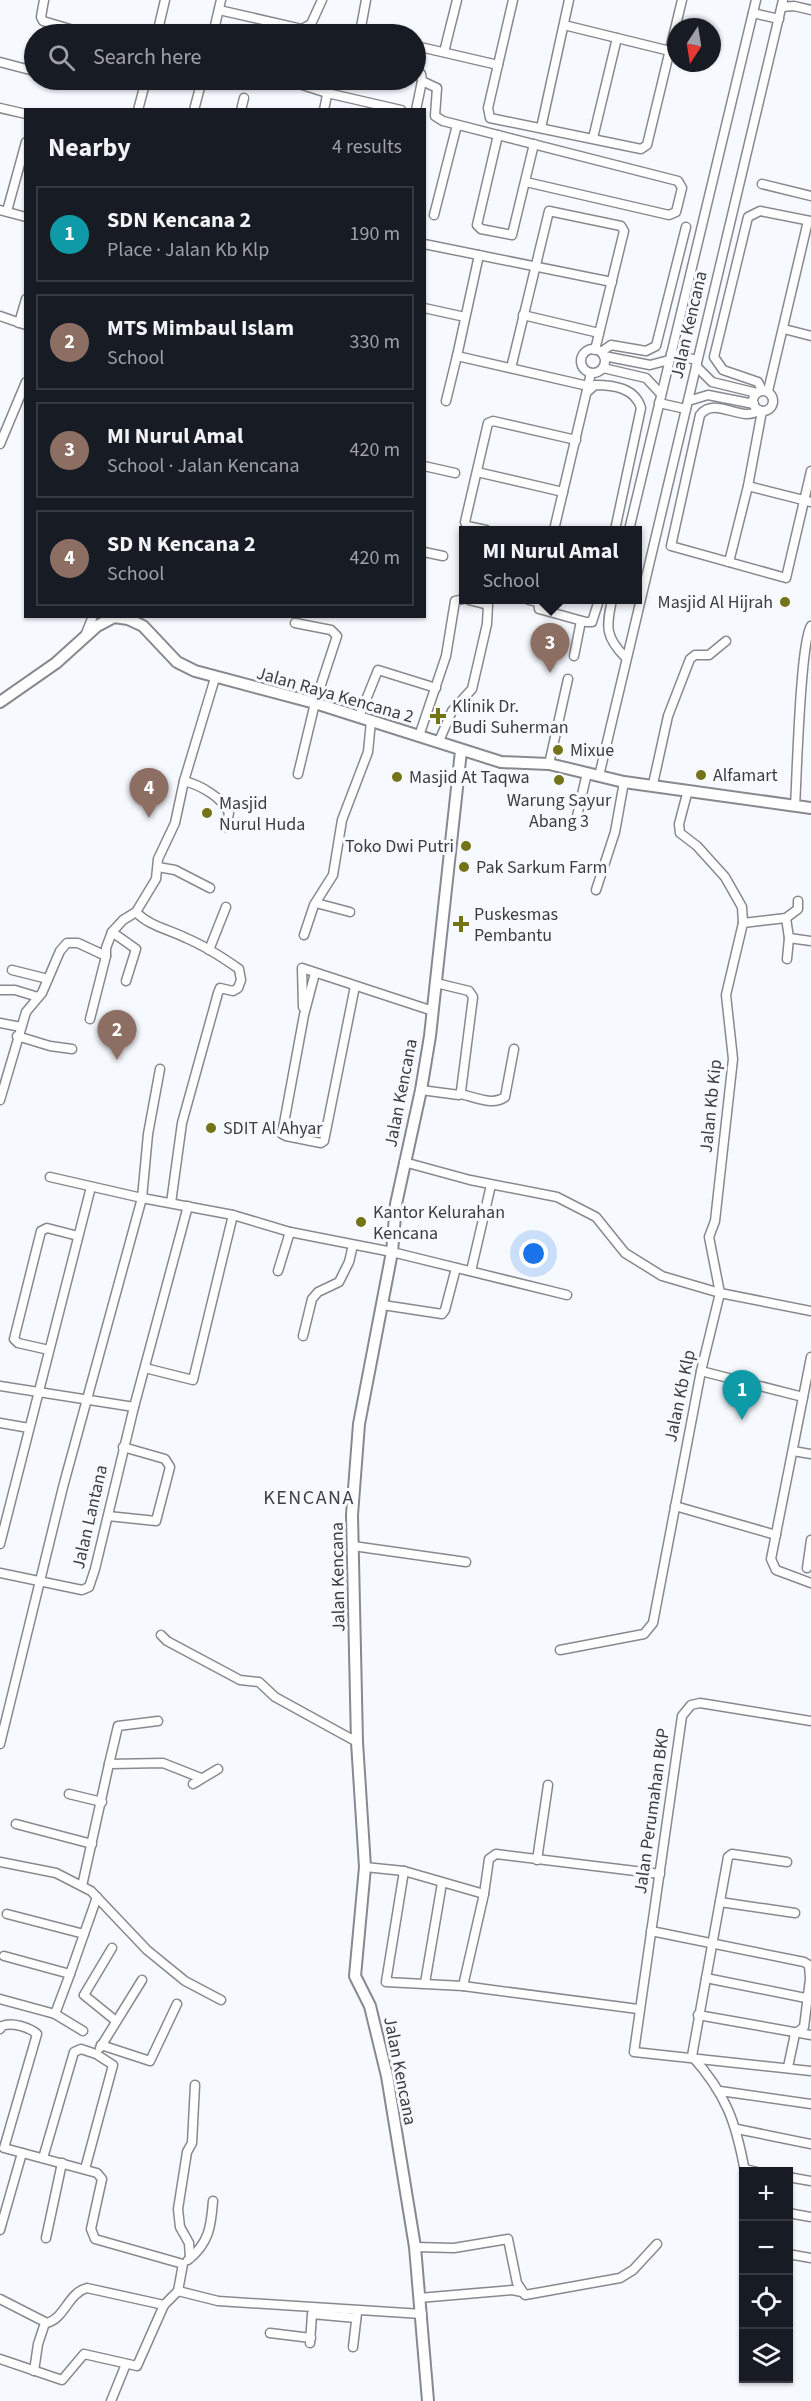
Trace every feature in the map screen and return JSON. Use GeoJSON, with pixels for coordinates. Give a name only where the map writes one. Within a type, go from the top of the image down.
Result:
{"type":"FeatureCollection","features":[{"type":"Feature","properties":{"kind":"street"},"geometry":{"type":"LineString","coordinates":[[44,0],[41,17],[43,21],[53,24]]}},
{"type":"Feature","properties":{"kind":"street"},"geometry":{"type":"LineString","coordinates":[[159,24],[165,0]]}},
{"type":"Feature","properties":{"kind":"street"},"geometry":{"type":"LineString","coordinates":[[216,24],[221,0]]}},
{"type":"Feature","properties":{"kind":"street"},"geometry":{"type":"LineString","coordinates":[[311,24],[322,0]]}},
{"type":"Feature","properties":{"kind":"street"},"geometry":{"type":"LineString","coordinates":[[362,24],[366,0]]}},
{"type":"Feature","properties":{"kind":"street"},"geometry":{"type":"LineString","coordinates":[[444,52],[457,0]]}},
{"type":"Feature","properties":{"kind":"street"},"geometry":{"type":"LineString","coordinates":[[513,0],[488,115],[501,121],[645,148],[667,63]]}},
{"type":"Feature","properties":{"kind":"street"},"geometry":{"type":"LineString","coordinates":[[541,128],[569,0]]}},
{"type":"Feature","properties":{"kind":"street"},"geometry":{"type":"LineString","coordinates":[[678,18],[682,0]]}},
{"type":"Feature","properties":{"kind":"street","name":"Jalan Kencana"},"geometry":{"type":"LineString","coordinates":[[630,526],[756,14],[756,0]]}},
{"type":"Feature","properties":{"kind":"street"},"geometry":{"type":"LineString","coordinates":[[783,4],[811,10]]}},
{"type":"Feature","properties":{"kind":"street","name":"Jalan Kencana"},"geometry":{"type":"LineString","coordinates":[[642,573],[776,18],[783,4]]}},
{"type":"Feature","properties":{"kind":"street"},"geometry":{"type":"LineString","coordinates":[[219,10],[280,24]]}},
{"type":"Feature","properties":{"kind":"street"},"geometry":{"type":"LineString","coordinates":[[756,14],[776,18]]}},
{"type":"Feature","properties":{"kind":"street"},"geometry":{"type":"LineString","coordinates":[[564,25],[667,50]]}},
{"type":"Feature","properties":{"kind":"street"},"geometry":{"type":"LineString","coordinates":[[593,138],[617,38]]}},
{"type":"Feature","properties":{"kind":"street"},"geometry":{"type":"LineString","coordinates":[[426,48],[498,65]]}},
{"type":"Feature","properties":{"kind":"street"},"geometry":{"type":"LineString","coordinates":[[0,62],[24,69]]}},
{"type":"Feature","properties":{"kind":"street"},"geometry":{"type":"LineString","coordinates":[[426,83],[437,88],[435,116],[458,125],[678,182],[682,188],[676,212],[669,215],[526,182]]}},
{"type":"Feature","properties":{"kind":"street"},"geometry":{"type":"LineString","coordinates":[[139,108],[143,90]]}},
{"type":"Feature","properties":{"kind":"street"},"geometry":{"type":"LineString","coordinates":[[195,108],[199,90]]}},
{"type":"Feature","properties":{"kind":"street"},"geometry":{"type":"LineString","coordinates":[[318,90],[391,108]]}},
{"type":"Feature","properties":{"kind":"street"},"geometry":{"type":"LineString","coordinates":[[324,108],[328,90]]}},
{"type":"Feature","properties":{"kind":"street"},"geometry":{"type":"LineString","coordinates":[[416,108],[420,90]]}},
{"type":"Feature","properties":{"kind":"street"},"geometry":{"type":"LineString","coordinates":[[242,108],[244,98]]}},
{"type":"Feature","properties":{"kind":"street"},"geometry":{"type":"LineString","coordinates":[[0,108],[24,114]]}},
{"type":"Feature","properties":{"kind":"street"},"geometry":{"type":"LineString","coordinates":[[434,215],[458,125]]}},
{"type":"Feature","properties":{"kind":"street"},"geometry":{"type":"LineString","coordinates":[[498,135],[478,228],[512,235],[534,144]]}},
{"type":"Feature","properties":{"kind":"street"},"geometry":{"type":"LineString","coordinates":[[24,148],[3,210],[24,216]]}},
{"type":"Feature","properties":{"kind":"street"},"geometry":{"type":"LineString","coordinates":[[762,184],[811,196]]}},
{"type":"Feature","properties":{"kind":"street"},"geometry":{"type":"LineString","coordinates":[[511,368],[547,213],[552,211],[623,228],[599,333],[603,368]]}},
{"type":"Feature","properties":{"kind":"street"},"geometry":{"type":"LineString","coordinates":[[729,562],[748,486],[758,408],[784,329],[810,221],[760,211],[748,217],[714,357],[723,370],[758,382],[762,392]]}},
{"type":"Feature","properties":{"kind":"street"},"geometry":{"type":"LineString","coordinates":[[600,353],[611,345],[646,351],[656,346],[686,227]]}},
{"type":"Feature","properties":{"kind":"street"},"geometry":{"type":"LineString","coordinates":[[426,244],[612,282]]}},
{"type":"Feature","properties":{"kind":"street"},"geometry":{"type":"LineString","coordinates":[[446,401],[479,255]]}},
{"type":"Feature","properties":{"kind":"street"},"geometry":{"type":"LineString","coordinates":[[426,308],[465,317]]}},
{"type":"Feature","properties":{"kind":"street"},"geometry":{"type":"LineString","coordinates":[[523,315],[599,333]]}},
{"type":"Feature","properties":{"kind":"street"},"geometry":{"type":"LineString","coordinates":[[0,316],[22,324]]}},
{"type":"Feature","properties":{"kind":"street"},"geometry":{"type":"LineString","coordinates":[[784,329],[811,336]]}},
{"type":"Feature","properties":{"kind":"street"},"geometry":{"type":"LineString","coordinates":[[584,353],[600,353],[650,365],[673,356],[695,361],[712,382],[762,392],[773,397],[773,404],[769,409],[758,408],[708,394],[684,406],[662,401],[646,378],[603,368],[598,373],[591,373],[585,369],[581,361],[584,353]]}},
{"type":"Feature","properties":{"kind":"street"},"geometry":{"type":"LineString","coordinates":[[457,356],[587,389],[595,385],[633,393],[638,397],[641,408],[616,526]]}},
{"type":"Feature","properties":{"kind":"street"},"geometry":{"type":"LineString","coordinates":[[555,526],[591,373]]}},
{"type":"Feature","properties":{"kind":"street"},"geometry":{"type":"LineString","coordinates":[[0,444],[24,387]]}},
{"type":"Feature","properties":{"kind":"street"},"geometry":{"type":"LineString","coordinates":[[758,408],[748,414],[713,407],[705,409],[700,416],[670,543],[673,547],[786,578],[807,501],[811,471]]}},
{"type":"Feature","properties":{"kind":"street"},"geometry":{"type":"LineString","coordinates":[[468,526],[465,525],[490,422],[576,440]]}},
{"type":"Feature","properties":{"kind":"street"},"geometry":{"type":"LineString","coordinates":[[426,466],[454,473]]}},
{"type":"Feature","properties":{"kind":"street"},"geometry":{"type":"LineString","coordinates":[[477,472],[563,492]]}},
{"type":"Feature","properties":{"kind":"street"},"geometry":{"type":"LineString","coordinates":[[748,486],[807,501]]}},
{"type":"Feature","properties":{"kind":"street"},"geometry":{"type":"LineString","coordinates":[[426,552],[443,556]]}},
{"type":"Feature","properties":{"kind":"street"},"geometry":{"type":"LineString","coordinates":[[419,736],[446,656],[455,601],[459,600]]}},
{"type":"Feature","properties":{"kind":"street"},"geometry":{"type":"LineString","coordinates":[[439,741],[452,711],[472,689],[487,624],[488,605],[484,604]]}},
{"type":"Feature","properties":{"kind":"street"},"geometry":{"type":"LineString","coordinates":[[537,604],[539,609],[592,622],[598,604]]}},
{"type":"Feature","properties":{"kind":"street"},"geometry":{"type":"LineString","coordinates":[[611,604],[607,630],[614,644],[626,658]]}},
{"type":"Feature","properties":{"kind":"street","name":"Jalan Kencana"},"geometry":{"type":"LineString","coordinates":[[599,776],[636,604]]}},
{"type":"Feature","properties":{"kind":"street"},"geometry":{"type":"LineString","coordinates":[[85,636],[92,618]]}},
{"type":"Feature","properties":{"kind":"street","name":"Jalan Raya Kencana 2"},"geometry":{"type":"LineString","coordinates":[[0,702],[56,663],[85,636],[108,619],[114,618]]}},
{"type":"Feature","properties":{"kind":"street","name":"Jalan Raya Kencana 2"},"geometry":{"type":"LineString","coordinates":[[125,618],[136,621],[151,632],[177,662],[215,678],[359,717],[439,741],[461,751],[501,762],[549,764],[624,782],[653,784],[811,808]]}},
{"type":"Feature","properties":{"kind":"street"},"geometry":{"type":"LineString","coordinates":[[573,656],[581,621]]}},
{"type":"Feature","properties":{"kind":"street"},"geometry":{"type":"LineString","coordinates":[[295,623],[331,630],[337,636],[315,704],[298,774]]}},
{"type":"Feature","properties":{"kind":"street"},"geometry":{"type":"LineString","coordinates":[[795,806],[807,684],[806,639],[811,626]]}},
{"type":"Feature","properties":{"kind":"street"},"geometry":{"type":"LineString","coordinates":[[653,784],[668,716],[690,659],[695,655],[709,655],[726,640]]}},
{"type":"Feature","properties":{"kind":"street"},"geometry":{"type":"LineString","coordinates":[[359,717],[378,670],[436,688]]}},
{"type":"Feature","properties":{"kind":"street"},"geometry":{"type":"LineString","coordinates":[[90,1019],[106,948],[112,932],[123,920],[136,912],[154,884],[160,853],[175,823],[184,781],[215,678]]}},
{"type":"Feature","properties":{"kind":"street"},"geometry":{"type":"LineString","coordinates":[[549,764],[568,679]]}},
{"type":"Feature","properties":{"kind":"street"},"geometry":{"type":"LineString","coordinates":[[304,935],[316,903],[333,875],[342,820],[368,752],[371,721]]}},
{"type":"Feature","properties":{"kind":"street","name":"Jalan Kencana"},"geometry":{"type":"LineString","coordinates":[[428,2401],[415,2247],[381,2046],[370,2006],[355,1976],[365,1867],[357,1742],[353,1495],[359,1424],[392,1251],[396,1204],[421,1090],[436,983],[461,751]]}},
{"type":"Feature","properties":{"kind":"street"},"geometry":{"type":"LineString","coordinates":[[575,825],[587,773]]}},
{"type":"Feature","properties":{"kind":"street"},"geometry":{"type":"LineString","coordinates":[[184,781],[203,788],[225,806],[229,813],[226,827]]}},
{"type":"Feature","properties":{"kind":"street"},"geometry":{"type":"LineString","coordinates":[[596,890],[615,832],[624,782]]}},
{"type":"Feature","properties":{"kind":"street"},"geometry":{"type":"LineString","coordinates":[[688,790],[679,824],[680,833],[707,856],[731,885],[742,907],[743,923],[786,918],[798,909],[798,901]]}},
{"type":"Feature","properties":{"kind":"street"},"geometry":{"type":"LineString","coordinates":[[158,867],[175,870],[210,888]]}},
{"type":"Feature","properties":{"kind":"street"},"geometry":{"type":"LineString","coordinates":[[316,903],[350,912]]}},
{"type":"Feature","properties":{"kind":"street"},"geometry":{"type":"LineString","coordinates":[[209,950],[226,908]]}},
{"type":"Feature","properties":{"kind":"street"},"geometry":{"type":"LineString","coordinates":[[136,912],[145,922],[169,929],[239,969],[241,980],[236,990],[220,988],[218,993],[182,1123],[171,1203]]}},
{"type":"Feature","properties":{"kind":"street"},"geometry":{"type":"LineString","coordinates":[[786,918],[789,938],[787,960]]}},
{"type":"Feature","properties":{"kind":"street","name":"Jalan Kb Kip"},"geometry":{"type":"LineString","coordinates":[[720,1293],[709,1237],[715,1221],[733,1073],[733,1044],[726,995],[743,923]]}},
{"type":"Feature","properties":{"kind":"street"},"geometry":{"type":"LineString","coordinates":[[112,932],[136,949],[126,981]]}},
{"type":"Feature","properties":{"kind":"street"},"geometry":{"type":"LineString","coordinates":[[789,938],[811,941]]}},
{"type":"Feature","properties":{"kind":"street"},"geometry":{"type":"LineString","coordinates":[[0,1100],[19,1031],[31,1004],[38,997],[48,979],[60,951],[67,943],[78,943],[106,956]]}},
{"type":"Feature","properties":{"kind":"street"},"geometry":{"type":"LineString","coordinates":[[304,1015],[302,968],[432,1011]]}},
{"type":"Feature","properties":{"kind":"street"},"geometry":{"type":"LineString","coordinates":[[12,970],[48,979]]}},
{"type":"Feature","properties":{"kind":"street"},"geometry":{"type":"LineString","coordinates":[[315,973],[304,1015],[282,1134],[324,1142],[355,986]]}},
{"type":"Feature","properties":{"kind":"street"},"geometry":{"type":"LineString","coordinates":[[436,983],[469,992],[473,997],[461,1094]]}},
{"type":"Feature","properties":{"kind":"street"},"geometry":{"type":"LineString","coordinates":[[0,990],[15,990],[38,997]]}},
{"type":"Feature","properties":{"kind":"street"},"geometry":{"type":"LineString","coordinates":[[0,1023],[50,1046],[72,1049]]}},
{"type":"Feature","properties":{"kind":"street"},"geometry":{"type":"LineString","coordinates":[[421,1090],[499,1101],[505,1097],[514,1049]]}},
{"type":"Feature","properties":{"kind":"street","name":"Jalan Lantana"},"geometry":{"type":"LineString","coordinates":[[0,1744],[142,1198],[148,1134],[160,1069]]}},
{"type":"Feature","properties":{"kind":"street"},"geometry":{"type":"LineString","coordinates":[[404,1162],[491,1185],[557,1197],[596,1217],[625,1253],[650,1271],[720,1293],[811,1311]]}},
{"type":"Feature","properties":{"kind":"street"},"geometry":{"type":"LineString","coordinates":[[50,1177],[142,1198],[233,1215],[290,1232],[392,1251],[567,1295]]}},
{"type":"Feature","properties":{"kind":"street"},"geometry":{"type":"LineString","coordinates":[[471,1271],[491,1185]]}},
{"type":"Feature","properties":{"kind":"street"},"geometry":{"type":"LineString","coordinates":[[0,1544],[91,1187]]}},
{"type":"Feature","properties":{"kind":"street","name":"Jalan Lantana"},"geometry":{"type":"LineString","coordinates":[[0,1573],[82,1590],[88,1587],[188,1206]]}},
{"type":"Feature","properties":{"kind":"street"},"geometry":{"type":"LineString","coordinates":[[145,1368],[194,1380],[233,1215]]}},
{"type":"Feature","properties":{"kind":"street"},"geometry":{"type":"LineString","coordinates":[[49,1350],[14,1339],[40,1231],[47,1228],[78,1236]]}},
{"type":"Feature","properties":{"kind":"street"},"geometry":{"type":"LineString","coordinates":[[278,1271],[290,1232]]}},
{"type":"Feature","properties":{"kind":"street"},"geometry":{"type":"LineString","coordinates":[[303,1336],[312,1299],[318,1292],[339,1282],[349,1262],[353,1245]]}},
{"type":"Feature","properties":{"kind":"street"},"geometry":{"type":"LineString","coordinates":[[382,1305],[442,1314],[456,1268]]}},
{"type":"Feature","properties":{"kind":"street","name":"Jalan Kb Klp"},"geometry":{"type":"LineString","coordinates":[[560,1650],[644,1634],[653,1623],[701,1371],[720,1293]]}},
{"type":"Feature","properties":{"kind":"street"},"geometry":{"type":"LineString","coordinates":[[811,1357],[771,1559],[774,1567],[809,1582],[811,1540]]}},
{"type":"Feature","properties":{"kind":"street"},"geometry":{"type":"LineString","coordinates":[[701,1371],[803,1397]]}},
{"type":"Feature","properties":{"kind":"street"},"geometry":{"type":"LineString","coordinates":[[0,1386],[134,1407]]}},
{"type":"Feature","properties":{"kind":"street"},"geometry":{"type":"LineString","coordinates":[[0,1423],[29,1428]]}},
{"type":"Feature","properties":{"kind":"street"},"geometry":{"type":"LineString","coordinates":[[108,1516],[156,1521],[170,1467],[165,1460],[123,1447]]}},
{"type":"Feature","properties":{"kind":"street"},"geometry":{"type":"LineString","coordinates":[[793,1451],[811,1454]]}},
{"type":"Feature","properties":{"kind":"street"},"geometry":{"type":"LineString","coordinates":[[675,1506],[776,1535]]}},
{"type":"Feature","properties":{"kind":"street"},"geometry":{"type":"LineString","coordinates":[[353,1546],[466,1562]]}},
{"type":"Feature","properties":{"kind":"street"},"geometry":{"type":"LineString","coordinates":[[161,1635],[167,1641],[240,1680],[259,1682],[275,1697],[357,1742]]}},
{"type":"Feature","properties":{"kind":"street","name":"Jalan Perumahan BKP"},"geometry":{"type":"LineString","coordinates":[[692,2056],[634,2052],[638,2009],[682,1716],[691,1705],[700,1703],[811,1721]]}},
{"type":"Feature","properties":{"kind":"street"},"geometry":{"type":"LineString","coordinates":[[82,1886],[118,1726],[158,1721]]}},
{"type":"Feature","properties":{"kind":"street"},"geometry":{"type":"LineString","coordinates":[[109,1764],[163,1763],[201,1778]]}},
{"type":"Feature","properties":{"kind":"street"},"geometry":{"type":"LineString","coordinates":[[193,1784],[218,1769]]}},
{"type":"Feature","properties":{"kind":"street"},"geometry":{"type":"LineString","coordinates":[[537,1860],[548,1785]]}},
{"type":"Feature","properties":{"kind":"street"},"geometry":{"type":"LineString","coordinates":[[69,1794],[102,1802]]}},
{"type":"Feature","properties":{"kind":"street"},"geometry":{"type":"LineString","coordinates":[[16,1824],[92,1844]]}},
{"type":"Feature","properties":{"kind":"street"},"geometry":{"type":"LineString","coordinates":[[463,1986],[489,1859],[492,1855],[660,1874]]}},
{"type":"Feature","properties":{"kind":"street"},"geometry":{"type":"LineString","coordinates":[[744,2167],[737,2129],[720,2091],[692,2056],[730,1855],[787,1862]]}},
{"type":"Feature","properties":{"kind":"street"},"geometry":{"type":"LineString","coordinates":[[0,1862],[53,1873],[82,1886],[97,1897],[147,1950],[185,1981],[220,2000]]}},
{"type":"Feature","properties":{"kind":"street"},"geometry":{"type":"LineString","coordinates":[[365,1867],[404,1870],[483,1894]]}},
{"type":"Feature","properties":{"kind":"street"},"geometry":{"type":"LineString","coordinates":[[404,1870],[386,1983],[463,1986],[638,2009]]}},
{"type":"Feature","properties":{"kind":"street"},"geometry":{"type":"LineString","coordinates":[[425,1983],[442,1882]]}},
{"type":"Feature","properties":{"kind":"street"},"geometry":{"type":"LineString","coordinates":[[55,2014],[97,1897]]}},
{"type":"Feature","properties":{"kind":"street"},"geometry":{"type":"LineString","coordinates":[[720,1902],[795,1913]]}},
{"type":"Feature","properties":{"kind":"street"},"geometry":{"type":"LineString","coordinates":[[7,1914],[84,1934]]}},
{"type":"Feature","properties":{"kind":"street"},"geometry":{"type":"LineString","coordinates":[[651,1931],[804,1962],[808,1965],[809,1999],[804,2027],[795,2034],[788,2067]]}},
{"type":"Feature","properties":{"kind":"street"},"geometry":{"type":"LineString","coordinates":[[112,1948],[84,1995],[116,2021]]}},
{"type":"Feature","properties":{"kind":"street"},"geometry":{"type":"LineString","coordinates":[[4,1956],[70,1974]]}},
{"type":"Feature","properties":{"kind":"street"},"geometry":{"type":"LineString","coordinates":[[706,1978],[809,1999]]}},
{"type":"Feature","properties":{"kind":"street"},"geometry":{"type":"LineString","coordinates":[[96,2054],[142,1980]]}},
{"type":"Feature","properties":{"kind":"street"},"geometry":{"type":"LineString","coordinates":[[0,1999],[55,2014],[83,2031]]}},
{"type":"Feature","properties":{"kind":"street"},"geometry":{"type":"LineString","coordinates":[[101,2045],[150,2061],[177,2004]]}},
{"type":"Feature","properties":{"kind":"street"},"geometry":{"type":"LineString","coordinates":[[698,2015],[795,2034],[811,2035]]}},
{"type":"Feature","properties":{"kind":"street"},"geometry":{"type":"LineString","coordinates":[[0,2030],[2,2026],[10,2024],[32,2029],[37,2034],[4,2148],[97,2173],[102,2179],[91,2229],[95,2239],[185,2265]]}},
{"type":"Feature","properties":{"kind":"street"},"geometry":{"type":"LineString","coordinates":[[44,2158],[74,2052],[81,2049],[112,2063],[114,2068],[85,2169]]}},
{"type":"Feature","properties":{"kind":"street"},"geometry":{"type":"LineString","coordinates":[[692,2056],[811,2071]]}},
{"type":"Feature","properties":{"kind":"street"},"geometry":{"type":"LineString","coordinates":[[0,2359],[63,2380],[84,2354],[138,2365],[164,2305],[178,2291],[185,2265],[189,2243],[180,2227],[178,2209],[187,2152],[192,2143],[195,2085]]}},
{"type":"Feature","properties":{"kind":"street"},"geometry":{"type":"LineString","coordinates":[[720,2091],[811,2104]]}},
{"type":"Feature","properties":{"kind":"street"},"geometry":{"type":"LineString","coordinates":[[737,2129],[811,2144]]}},
{"type":"Feature","properties":{"kind":"street"},"geometry":{"type":"LineString","coordinates":[[0,2230],[22,2153]]}},
{"type":"Feature","properties":{"kind":"street"},"geometry":{"type":"LineString","coordinates":[[46,2238],[62,2163]]}},
{"type":"Feature","properties":{"kind":"street"},"geometry":{"type":"LineString","coordinates":[[793,2178],[811,2181]]}},
{"type":"Feature","properties":{"kind":"street"},"geometry":{"type":"LineString","coordinates":[[185,2265],[207,2240],[211,2227],[213,2200]]}},
{"type":"Feature","properties":{"kind":"street"},"geometry":{"type":"LineString","coordinates":[[793,2214],[811,2217]]}},
{"type":"Feature","properties":{"kind":"street"},"geometry":{"type":"LineString","coordinates":[[415,2247],[454,2248],[508,2239],[513,2269],[522,2292]]}},
{"type":"Feature","properties":{"kind":"street"},"geometry":{"type":"LineString","coordinates":[[419,2298],[512,2290],[525,2295],[620,2278],[633,2270],[657,2244]]}},
{"type":"Feature","properties":{"kind":"street"},"geometry":{"type":"LineString","coordinates":[[793,2255],[811,2258]]}},
{"type":"Feature","properties":{"kind":"street"},"geometry":{"type":"LineString","coordinates":[[0,2298],[45,2323],[55,2320],[76,2294],[87,2288],[164,2305]]}},
{"type":"Feature","properties":{"kind":"street"},"geometry":{"type":"LineString","coordinates":[[178,2291],[218,2301],[357,2314]]}},
{"type":"Feature","properties":{"kind":"street"},"geometry":{"type":"LineString","coordinates":[[270,2333],[311,2340],[312,2314],[422,2314]]}},
{"type":"Feature","properties":{"kind":"street"},"geometry":{"type":"LineString","coordinates":[[353,2348],[357,2314]]}},
{"type":"Feature","properties":{"kind":"street"},"geometry":{"type":"LineString","coordinates":[[34,2371],[38,2344],[45,2323]]}},
{"type":"Feature","properties":{"kind":"street"},"geometry":{"type":"LineString","coordinates":[[111,2401],[126,2364]]}},
{"type":"Feature","properties":{"kind":"place","name":"Masjid Al Hijrah"},"geometry":{"type":"Point","coordinates":[785,602]}},
{"type":"Feature","properties":{"kind":"place","name":"MI Nurul Amal"},"geometry":{"type":"Point","coordinates":[550,673]}},
{"type":"Feature","properties":{"kind":"place","name":"Klinik Dr. Budi Suherman"},"geometry":{"type":"Point","coordinates":[438,716]}},
{"type":"Feature","properties":{"kind":"place","name":"Mixue"},"geometry":{"type":"Point","coordinates":[558,750]}},
{"type":"Feature","properties":{"kind":"place","name":"Alfamart"},"geometry":{"type":"Point","coordinates":[701,775]}},
{"type":"Feature","properties":{"kind":"place","name":"Masjid At Taqwa"},"geometry":{"type":"Point","coordinates":[397,777]}},
{"type":"Feature","properties":{"kind":"place","name":"Warung Sayur Abang 3"},"geometry":{"type":"Point","coordinates":[559,780]}},
{"type":"Feature","properties":{"kind":"place","name":"Masjid Nurul Huda"},"geometry":{"type":"Point","coordinates":[207,813]}},
{"type":"Feature","properties":{"kind":"place","name":"SD N Kencana 2"},"geometry":{"type":"Point","coordinates":[149,818]}},
{"type":"Feature","properties":{"kind":"place","name":"Toko Dwi Putri"},"geometry":{"type":"Point","coordinates":[466,846]}},
{"type":"Feature","properties":{"kind":"place","name":"Pak Sarkum Farm"},"geometry":{"type":"Point","coordinates":[464,867]}},
{"type":"Feature","properties":{"kind":"place","name":"Puskesmas Pembantu"},"geometry":{"type":"Point","coordinates":[461,924]}},
{"type":"Feature","properties":{"kind":"place","name":"MTS Mimbaul Islam"},"geometry":{"type":"Point","coordinates":[117,1060]}},
{"type":"Feature","properties":{"kind":"place","name":"SDIT Al Ahyar"},"geometry":{"type":"Point","coordinates":[211,1128]}},
{"type":"Feature","properties":{"kind":"place","name":"Kantor Kelurahan Kencana"},"geometry":{"type":"Point","coordinates":[361,1222]}},
{"type":"Feature","properties":{"kind":"place","name":"SDN Kencana 2"},"geometry":{"type":"Point","coordinates":[742,1420]}},
{"type":"Feature","properties":{"kind":"district","name":"KENCANA"},"geometry":{"type":"Point","coordinates":[309,1498]}}]}
